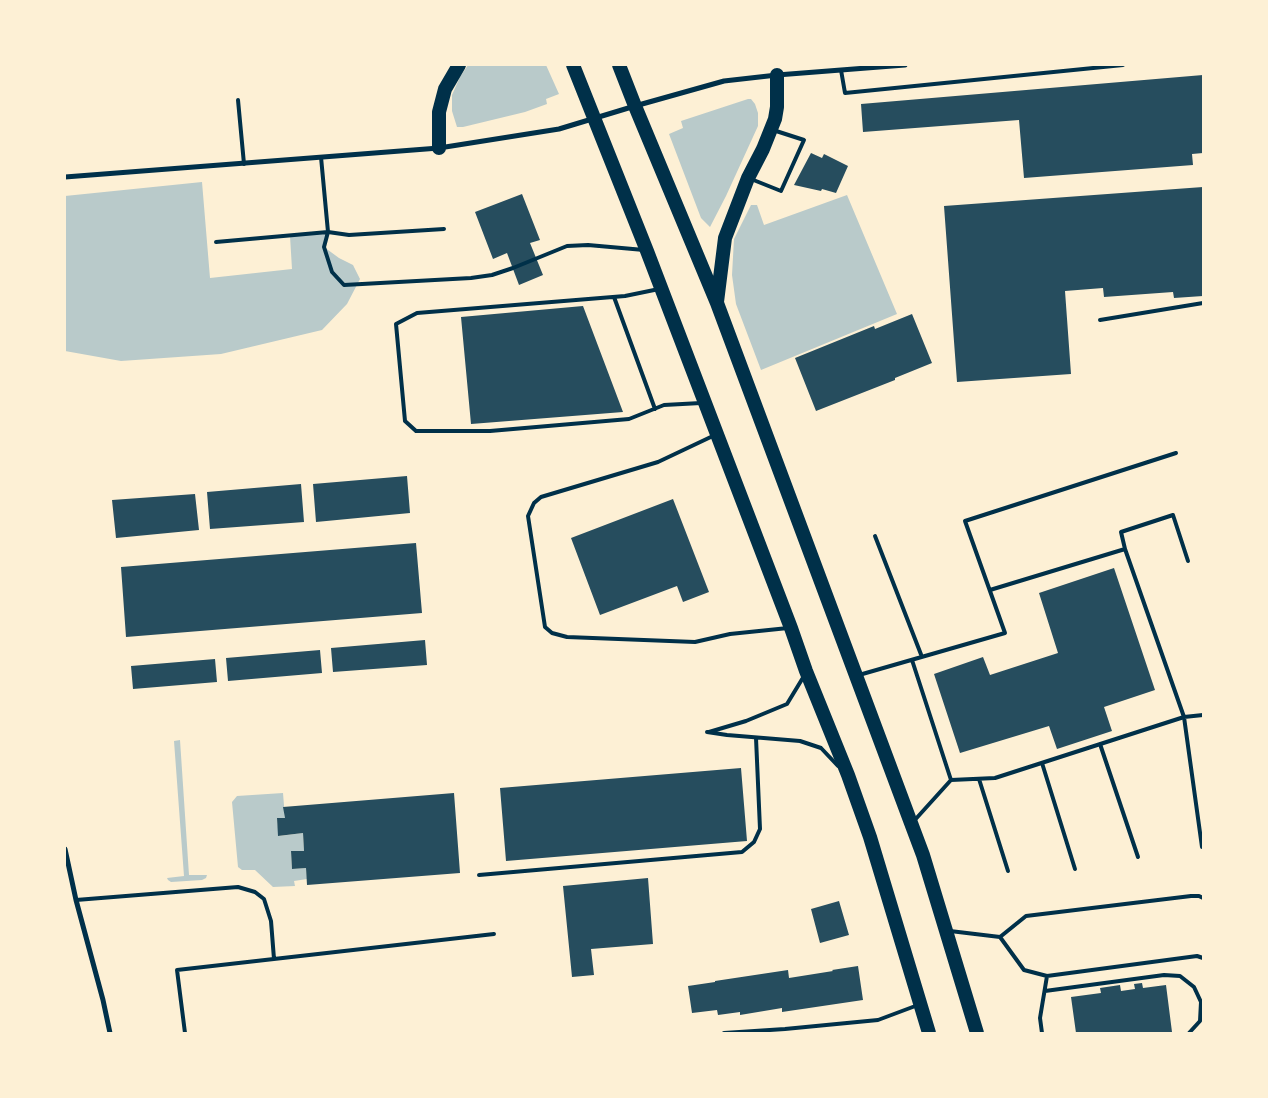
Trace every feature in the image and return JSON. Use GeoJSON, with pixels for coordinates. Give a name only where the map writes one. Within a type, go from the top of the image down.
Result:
{"type":"FeatureCollection","features":[{"type":"Feature","properties":{"kind":"highway"},"geometry":{"type":"LineString","coordinates":[[439,148],[440,112],[445,90],[459,65]]}},
{"type":"Feature","properties":{"kind":"highway"},"geometry":{"type":"LineString","coordinates":[[573,65],[647,251],[792,628],[806,671],[848,775],[870,836],[929,1033]]}},
{"type":"Feature","properties":{"kind":"highway"},"geometry":{"type":"LineString","coordinates":[[619,65],[717,303],[923,855],[978,1033]]}},
{"type":"Feature","properties":{"kind":"highway"},"geometry":{"type":"LineString","coordinates":[[717,303],[725,238],[748,178],[775,119],[777,75]]}},
{"type":"Feature","properties":{"kind":"street"},"geometry":{"type":"LineString","coordinates":[[65,178],[439,148],[559,129],[724,81],[905,65]]}},
{"type":"Feature","properties":{"kind":"street"},"geometry":{"type":"LineString","coordinates":[[65,849],[110,1033]]}},
{"type":"Feature","properties":{"kind":"lane"},"geometry":{"type":"LineString","coordinates":[[840,70],[845,92],[1123,65]]}},
{"type":"Feature","properties":{"kind":"lane"},"geometry":{"type":"LineString","coordinates":[[238,100],[244,164]]}},
{"type":"Feature","properties":{"kind":"lane"},"geometry":{"type":"LineString","coordinates":[[748,178],[781,191],[804,140],[771,129]]}},
{"type":"Feature","properties":{"kind":"lane"},"geometry":{"type":"LineString","coordinates":[[321,157],[328,232],[324,247],[332,272],[344,284],[471,278],[492,275],[567,246],[588,245],[647,251]]}},
{"type":"Feature","properties":{"kind":"lane"},"geometry":{"type":"LineString","coordinates":[[216,242],[328,232],[349,236],[444,229]]}},
{"type":"Feature","properties":{"kind":"lane"},"geometry":{"type":"LineString","coordinates":[[661,289],[625,296],[417,313],[396,324],[405,421],[416,431],[490,430],[629,419],[664,405],[705,402]]}},
{"type":"Feature","properties":{"kind":"lane"},"geometry":{"type":"LineString","coordinates":[[614,297],[655,409]]}},
{"type":"Feature","properties":{"kind":"lane"},"geometry":{"type":"LineString","coordinates":[[1100,320],[1203,303]]}},
{"type":"Feature","properties":{"kind":"lane"},"geometry":{"type":"LineString","coordinates":[[717,434],[658,462],[541,497],[534,503],[528,516],[545,627],[552,633],[567,636],[695,642],[730,634],[792,628]]}},
{"type":"Feature","properties":{"kind":"lane"},"geometry":{"type":"LineString","coordinates":[[856,676],[1005,633],[965,521],[1176,453]]}},
{"type":"Feature","properties":{"kind":"lane"},"geometry":{"type":"LineString","coordinates":[[1188,560],[1173,515],[1120,532],[1184,717],[1202,847]]}},
{"type":"Feature","properties":{"kind":"lane"},"geometry":{"type":"LineString","coordinates":[[875,536],[922,657]]}},
{"type":"Feature","properties":{"kind":"lane"},"geometry":{"type":"LineString","coordinates":[[990,590],[1125,549]]}},
{"type":"Feature","properties":{"kind":"lane"},"geometry":{"type":"LineString","coordinates":[[912,660],[951,780]]}},
{"type":"Feature","properties":{"kind":"lane"},"geometry":{"type":"LineString","coordinates":[[806,671],[787,704],[746,721],[707,732],[800,742],[820,748],[848,775]]}},
{"type":"Feature","properties":{"kind":"lane"},"geometry":{"type":"LineString","coordinates":[[911,823],[951,780],[995,778],[1184,717],[1203,715]]}},
{"type":"Feature","properties":{"kind":"lane"},"geometry":{"type":"LineString","coordinates":[[479,874],[742,852],[754,842],[760,828],[756,738]]}},
{"type":"Feature","properties":{"kind":"lane"},"geometry":{"type":"LineString","coordinates":[[1100,744],[1138,858]]}},
{"type":"Feature","properties":{"kind":"lane"},"geometry":{"type":"LineString","coordinates":[[1042,763],[1075,869]]}},
{"type":"Feature","properties":{"kind":"lane"},"geometry":{"type":"LineString","coordinates":[[979,779],[1008,871]]}},
{"type":"Feature","properties":{"kind":"lane"},"geometry":{"type":"LineString","coordinates":[[76,900],[238,887],[255,892],[264,899],[271,921],[274,959]]}},
{"type":"Feature","properties":{"kind":"lane"},"geometry":{"type":"LineString","coordinates":[[946,930],[1000,937],[1026,916],[1191,896],[1203,898]]}},
{"type":"Feature","properties":{"kind":"lane"},"geometry":{"type":"LineString","coordinates":[[185,1033],[178,970],[494,934]]}},
{"type":"Feature","properties":{"kind":"lane"},"geometry":{"type":"LineString","coordinates":[[1000,937],[1024,970],[1047,976],[1197,956],[1203,958]]}},
{"type":"Feature","properties":{"kind":"lane"},"geometry":{"type":"LineString","coordinates":[[1045,991],[1164,975],[1180,976],[1194,988],[1201,1002],[1200,1021],[1190,1033]]}},
{"type":"Feature","properties":{"kind":"lane"},"geometry":{"type":"LineString","coordinates":[[1042,1033],[1040,1018],[1047,976]]}},
{"type":"Feature","properties":{"kind":"lane"},"geometry":{"type":"LineString","coordinates":[[724,1033],[878,1020],[920,1005]]}},
{"type":"Feature","properties":{"kind":"shaded area"},"geometry":{"type":"Polygon","coordinates":[[[468,65],[546,65],[559,94],[546,99],[547,104],[525,112],[457,127],[452,111],[452,95],[468,65]]]}},
{"type":"Feature","properties":{"kind":"shaded area"},"geometry":{"type":"Polygon","coordinates":[[[751,99],[755,104],[758,113],[758,126],[710,227],[701,218],[669,134],[683,128],[681,121],[751,99]]]}},
{"type":"Feature","properties":{"kind":"shaded area"},"geometry":{"type":"Polygon","coordinates":[[[202,182],[210,278],[292,269],[290,236],[328,232],[324,247],[353,265],[360,279],[347,304],[322,330],[221,354],[121,361],[65,351],[65,196],[202,182]]]}},
{"type":"Feature","properties":{"kind":"shaded area"},"geometry":{"type":"Polygon","coordinates":[[[847,195],[897,314],[761,370],[736,304],[732,275],[734,239],[751,205],[757,205],[764,225],[847,195]]]}},
{"type":"Feature","properties":{"kind":"shaded area"},"geometry":{"type":"Polygon","coordinates":[[[180,740],[189,875],[207,875],[202,880],[171,882],[167,878],[184,876],[174,741],[180,740]]]}},
{"type":"Feature","properties":{"kind":"shaded area"},"geometry":{"type":"Polygon","coordinates":[[[283,793],[285,818],[277,819],[279,836],[303,833],[304,851],[291,851],[292,869],[306,868],[307,879],[294,881],[295,886],[273,887],[255,870],[242,870],[238,867],[232,802],[237,796],[283,793]]]}},
{"type":"Feature","properties":{"kind":"building"},"geometry":{"type":"Polygon","coordinates":[[[1203,75],[1203,153],[1192,154],[1193,165],[1024,178],[1019,120],[863,132],[861,104],[1203,75]]]}},
{"type":"Feature","properties":{"kind":"building"},"geometry":{"type":"Polygon","coordinates":[[[811,153],[822,158],[824,154],[848,166],[836,193],[794,185],[811,153]]]}},
{"type":"Feature","properties":{"kind":"building"},"geometry":{"type":"Polygon","coordinates":[[[1203,187],[1203,296],[1174,298],[1173,292],[1104,297],[1103,288],[1065,291],[1071,374],[957,382],[944,206],[1203,187]]]}},
{"type":"Feature","properties":{"kind":"building"},"geometry":{"type":"Polygon","coordinates":[[[522,194],[540,240],[530,243],[543,275],[519,285],[507,253],[493,259],[475,212],[522,194]]]}},
{"type":"Feature","properties":{"kind":"building"},"geometry":{"type":"Polygon","coordinates":[[[583,306],[623,412],[471,424],[461,317],[583,306]]]}},
{"type":"Feature","properties":{"kind":"building"},"geometry":{"type":"Polygon","coordinates":[[[912,314],[932,363],[895,378],[895,380],[816,411],[795,358],[874,326],[875,329],[912,314]]]}},
{"type":"Feature","properties":{"kind":"building"},"geometry":{"type":"Polygon","coordinates":[[[407,476],[410,513],[316,522],[313,484],[407,476]]]}},
{"type":"Feature","properties":{"kind":"building"},"geometry":{"type":"Polygon","coordinates":[[[301,484],[304,522],[210,529],[207,492],[301,484]]]}},
{"type":"Feature","properties":{"kind":"building"},"geometry":{"type":"Polygon","coordinates":[[[195,494],[199,530],[116,538],[112,500],[195,494]]]}},
{"type":"Feature","properties":{"kind":"building"},"geometry":{"type":"Polygon","coordinates":[[[673,499],[709,592],[683,602],[677,586],[600,615],[571,538],[673,499]]]}},
{"type":"Feature","properties":{"kind":"building"},"geometry":{"type":"Polygon","coordinates":[[[416,543],[422,613],[126,637],[121,567],[416,543]]]}},
{"type":"Feature","properties":{"kind":"building"},"geometry":{"type":"Polygon","coordinates":[[[1114,568],[1155,690],[1104,707],[1112,731],[1057,749],[1049,726],[960,753],[934,674],[983,657],[990,675],[1058,653],[1039,593],[1114,568]]]}},
{"type":"Feature","properties":{"kind":"building"},"geometry":{"type":"Polygon","coordinates":[[[425,640],[427,665],[333,672],[331,648],[425,640]]]}},
{"type":"Feature","properties":{"kind":"building"},"geometry":{"type":"Polygon","coordinates":[[[320,650],[322,673],[228,681],[226,658],[320,650]]]}},
{"type":"Feature","properties":{"kind":"building"},"geometry":{"type":"Polygon","coordinates":[[[215,659],[217,682],[133,689],[131,666],[215,659]]]}},
{"type":"Feature","properties":{"kind":"building"},"geometry":{"type":"Polygon","coordinates":[[[741,768],[747,841],[506,861],[500,788],[741,768]]]}},
{"type":"Feature","properties":{"kind":"building"},"geometry":{"type":"Polygon","coordinates":[[[454,793],[460,873],[307,885],[306,868],[292,869],[291,851],[304,851],[303,833],[278,836],[277,818],[285,818],[283,807],[454,793]]]}},
{"type":"Feature","properties":{"kind":"building"},"geometry":{"type":"Polygon","coordinates":[[[648,878],[653,944],[591,949],[594,975],[572,977],[563,886],[648,878]]]}},
{"type":"Feature","properties":{"kind":"building"},"geometry":{"type":"Polygon","coordinates":[[[839,901],[849,935],[820,943],[811,909],[839,901]]]}},
{"type":"Feature","properties":{"kind":"building"},"geometry":{"type":"Polygon","coordinates":[[[858,966],[863,1000],[782,1012],[782,1008],[740,1015],[740,1012],[718,1015],[717,1010],[692,1013],[688,986],[788,970],[789,978],[858,966]]]}},
{"type":"Feature","properties":{"kind":"building"},"geometry":{"type":"Polygon","coordinates":[[[1142,983],[1143,988],[1166,985],[1172,1032],[1076,1033],[1071,997],[1101,993],[1100,988],[1120,985],[1121,991],[1135,989],[1134,984],[1142,983]]]}}]}
